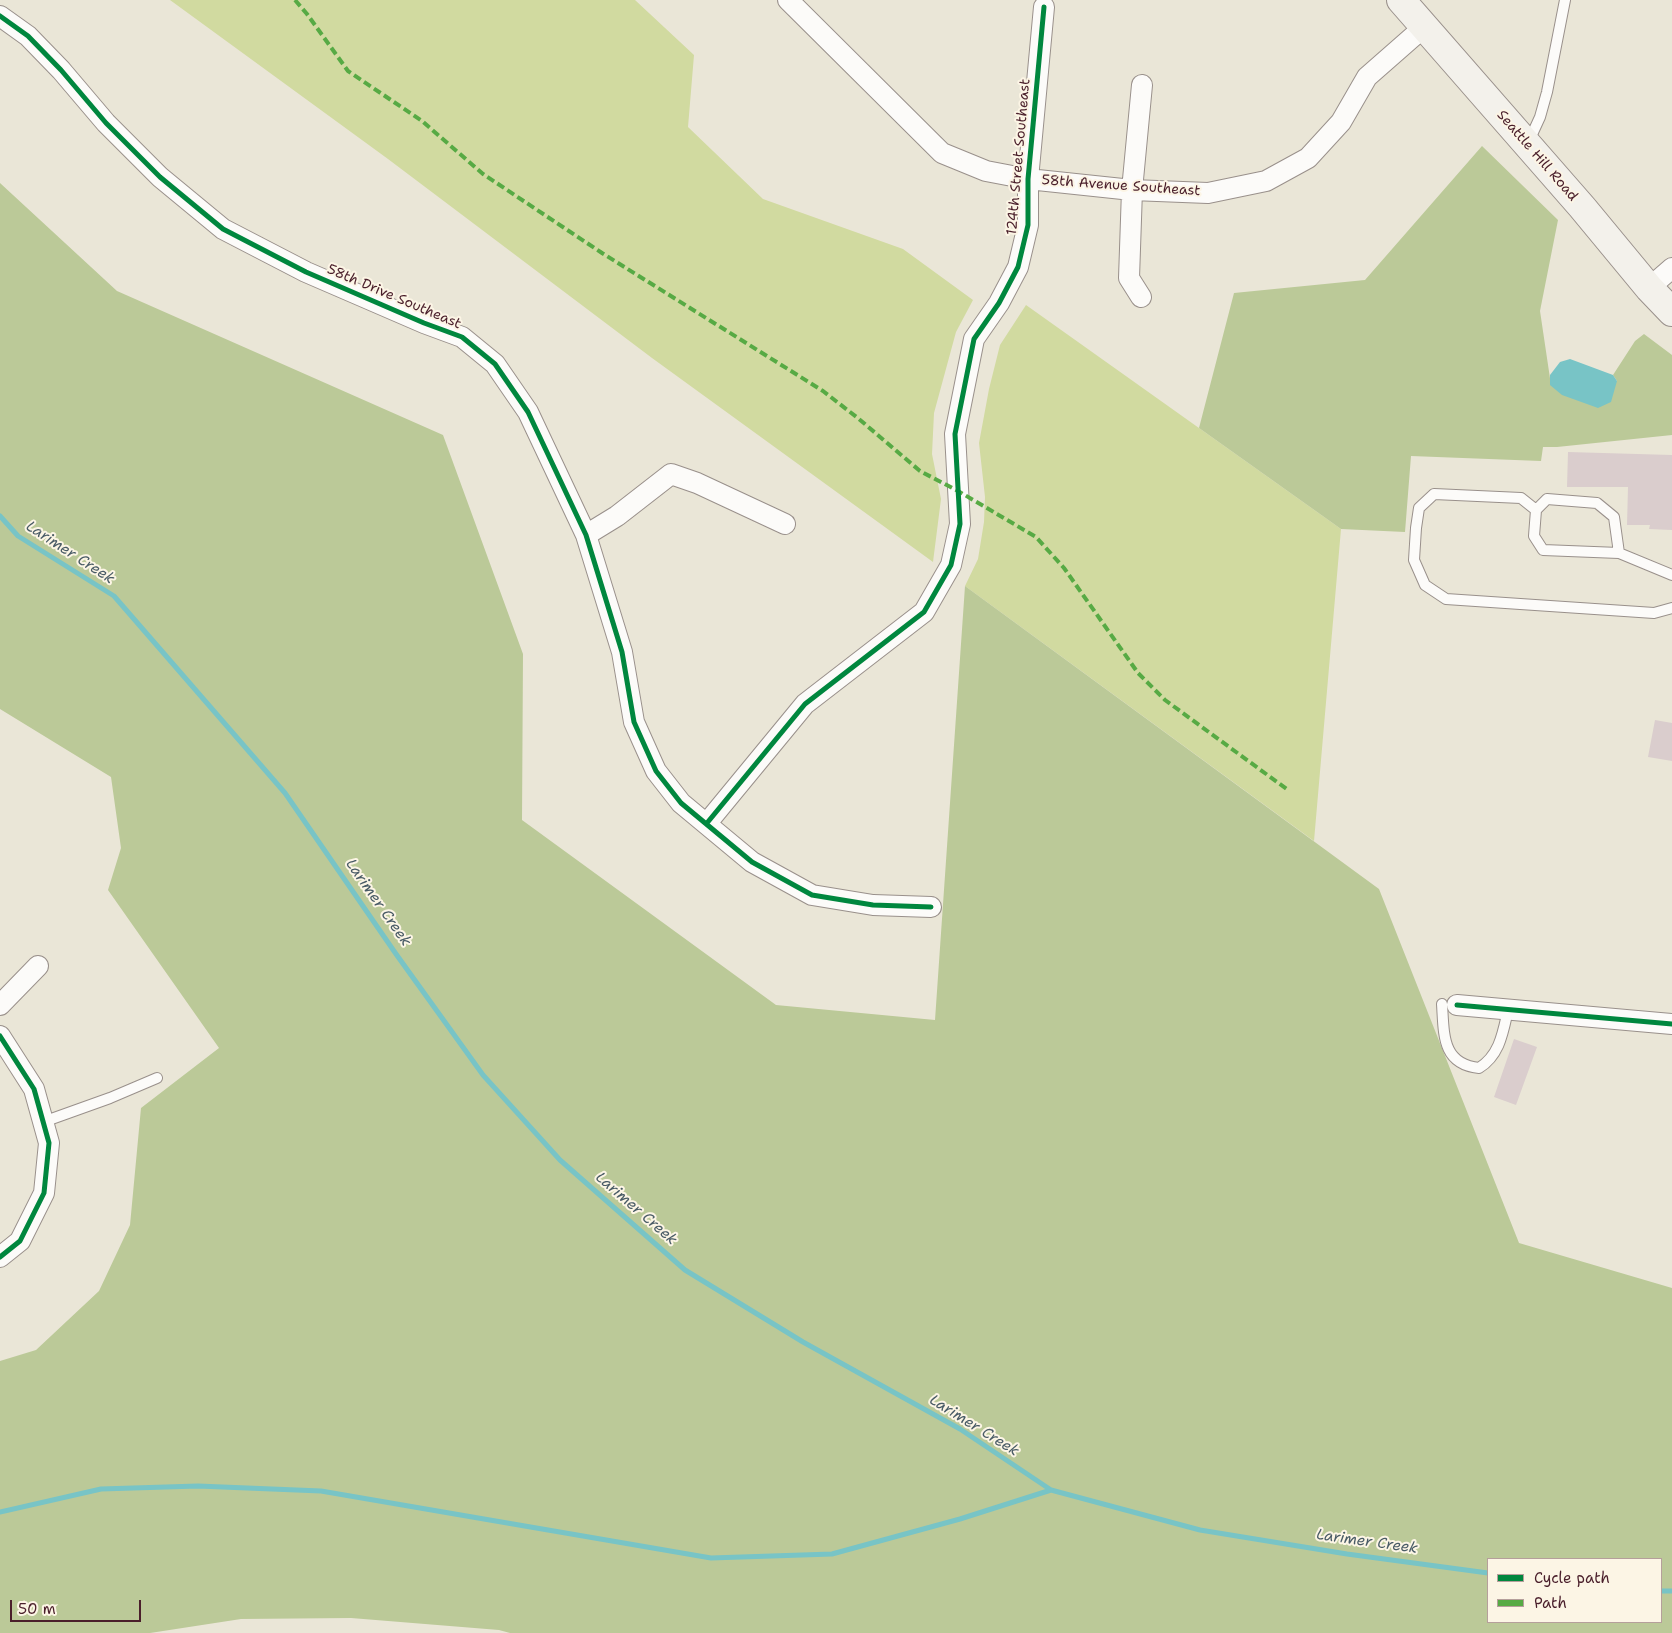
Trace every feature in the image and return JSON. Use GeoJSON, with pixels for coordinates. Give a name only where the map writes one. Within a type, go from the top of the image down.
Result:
{"type":"FeatureCollection","features":[{"type":"Feature","properties":{"kind":"main road","name":"Seattle Hill Road"},"geometry":{"type":"LineString","coordinates":[[1401,0],[1582,207],[1649,288],[1672,312]]}},
{"type":"Feature","properties":{"kind":"street","name":"58th Avenue Southeast"},"geometry":{"type":"LineString","coordinates":[[788,0],[942,153],[986,171],[1028,180],[1132,190],[1208,193],[1266,181],[1308,158],[1341,122],[1367,77],[1424,27]]}},
{"type":"Feature","properties":{"kind":"street","name":"124th Street Southeast"},"geometry":{"type":"LineString","coordinates":[[707,823],[805,704],[924,612],[951,564],[960,524],[955,434],[974,339],[999,303],[1018,267],[1028,225],[1028,180],[1044,7]]}},
{"type":"Feature","properties":{"kind":"street","name":"58th Drive Southeast"},"geometry":{"type":"LineString","coordinates":[[0,16],[28,36],[106,123],[160,177],[223,229],[306,272],[424,323],[462,337],[495,364],[528,412],[586,535],[622,652],[634,722],[656,771],[681,803],[752,862],[812,895],[872,905],[931,907]]}},
{"type":"Feature","properties":{"kind":"street"},"geometry":{"type":"LineString","coordinates":[[1141,297],[1128,278],[1132,190],[1142,85]]}},
{"type":"Feature","properties":{"kind":"street"},"geometry":{"type":"LineString","coordinates":[[1649,288],[1672,268]]}},
{"type":"Feature","properties":{"kind":"street"},"geometry":{"type":"LineString","coordinates":[[586,535],[617,516],[671,474],[698,483],[785,524]]}},
{"type":"Feature","properties":{"kind":"street"},"geometry":{"type":"LineString","coordinates":[[0,1005],[38,966]]}},
{"type":"Feature","properties":{"kind":"street"},"geometry":{"type":"LineString","coordinates":[[1449,1005],[1672,1024]]}},
{"type":"Feature","properties":{"kind":"street"},"geometry":{"type":"LineString","coordinates":[[0,1036],[34,1089],[49,1142],[44,1193],[20,1241],[0,1257]]}},
{"type":"Feature","properties":{"kind":"lane"},"geometry":{"type":"LineString","coordinates":[[1527,144],[1540,117],[1547,92],[1565,0]]}},
{"type":"Feature","properties":{"kind":"lane"},"geometry":{"type":"LineString","coordinates":[[1536,510],[1521,498],[1434,494],[1419,508],[1416,528],[1414,560],[1425,585],[1446,599],[1654,613],[1672,608]]}},
{"type":"Feature","properties":{"kind":"lane"},"geometry":{"type":"LineString","coordinates":[[1619,553],[1614,517],[1597,503],[1547,500],[1536,510],[1534,536],[1543,550],[1619,553],[1672,575]]}},
{"type":"Feature","properties":{"kind":"lane"},"geometry":{"type":"LineString","coordinates":[[1449,1005],[1448,1051],[1456,1060],[1464,1065],[1479,1068],[1493,1056],[1500,1045],[1508,1010]]}},
{"type":"Feature","properties":{"kind":"lane"},"geometry":{"type":"LineString","coordinates":[[43,1122],[110,1098],[157,1078]]}},
{"type":"Feature","properties":{"kind":"green space"},"geometry":{"type":"Polygon","coordinates":[[[170,0],[635,0],[694,55],[688,127],[763,199],[903,249],[973,300],[956,332],[934,413],[932,454],[941,499],[933,562],[652,358],[388,159],[170,0]]]}},
{"type":"Feature","properties":{"kind":"green space"},"geometry":{"type":"Polygon","coordinates":[[[1482,146],[1558,220],[1540,311],[1551,385],[1617,381],[1613,375],[1635,341],[1644,334],[1672,355],[1672,435],[1543,447],[1541,461],[1411,456],[1405,532],[1341,529],[1199,428],[1234,293],[1365,280],[1482,146]]]}},
{"type":"Feature","properties":{"kind":"green space"},"geometry":{"type":"Polygon","coordinates":[[[0,183],[117,291],[443,435],[523,654],[522,820],[776,1005],[935,1020],[965,586],[1379,889],[1519,1243],[1672,1288],[1672,1633],[510,1633],[499,1630],[351,1618],[241,1619],[150,1633],[0,1633],[0,1361],[36,1350],[99,1291],[130,1225],[141,1108],[219,1048],[108,890],[121,848],[111,777],[0,709],[0,183]]]}},
{"type":"Feature","properties":{"kind":"green space"},"geometry":{"type":"Polygon","coordinates":[[[1026,305],[1341,529],[1314,841],[965,586],[978,559],[984,522],[985,497],[979,443],[989,389],[1000,345],[1026,305]]]}},
{"type":"Feature","properties":{"kind":"water"},"geometry":{"type":"Polygon","coordinates":[[[1570,359],[1613,375],[1617,381],[1611,402],[1598,408],[1562,395],[1550,385],[1550,375],[1560,362],[1570,359]]]}},
{"type":"Feature","properties":{"kind":"building"},"geometry":{"type":"Polygon","coordinates":[[[1568,452],[1672,455],[1672,530],[1649,529],[1650,525],[1627,525],[1628,487],[1567,487],[1568,452]]]}},
{"type":"Feature","properties":{"kind":"building"},"geometry":{"type":"Polygon","coordinates":[[[1655,720],[1672,723],[1672,761],[1648,757],[1655,720]]]}},
{"type":"Feature","properties":{"kind":"building"},"geometry":{"type":"Polygon","coordinates":[[[1514,1039],[1537,1047],[1516,1105],[1494,1097],[1514,1039]]]}},
{"type":"Feature","properties":{"kind":"waterway","name":"Larimer Creek"},"geometry":{"type":"LineString","coordinates":[[0,516],[18,536],[114,596],[285,793],[396,954],[483,1075],[560,1160],[685,1270],[803,1342],[960,1429],[1051,1490],[1200,1530],[1347,1554],[1487,1573]]}},
{"type":"Feature","properties":{"kind":"waterway"},"geometry":{"type":"LineString","coordinates":[[0,1512],[101,1489],[198,1486],[321,1491],[711,1558],[832,1554],[960,1519],[1051,1490]]}},
{"type":"Feature","properties":{"kind":"waterway","name":"Larimer Creek"},"geometry":{"type":"LineString","coordinates":[[1662,1591],[1672,1591]]}},
{"type":"Feature","properties":{"kind":"marked path"},"geometry":{"type":"LineString","coordinates":[[295,0],[348,71],[422,121],[483,174],[602,253],[823,391],[920,471],[1036,537],[1064,568],[1138,673],[1165,700],[1288,790]]}},
{"type":"Feature","properties":{"kind":"cycle path"},"geometry":{"type":"LineString","coordinates":[[707,823],[805,704],[924,612],[951,565],[960,524],[955,434],[974,339],[999,303],[1018,267],[1028,225],[1028,179],[1044,7]]}},
{"type":"Feature","properties":{"kind":"cycle path"},"geometry":{"type":"LineString","coordinates":[[0,16],[28,36],[61,70],[106,123],[160,177],[223,229],[306,272],[424,323],[462,337],[495,364],[528,412],[586,535],[622,652],[634,722],[656,771],[681,803],[752,862],[812,895],[873,905],[931,907]]}},
{"type":"Feature","properties":{"kind":"cycle path"},"geometry":{"type":"LineString","coordinates":[[1457,1005],[1672,1024]]}},
{"type":"Feature","properties":{"kind":"cycle path"},"geometry":{"type":"LineString","coordinates":[[0,1036],[34,1089],[49,1143],[44,1193],[20,1241],[0,1257]]}}]}
